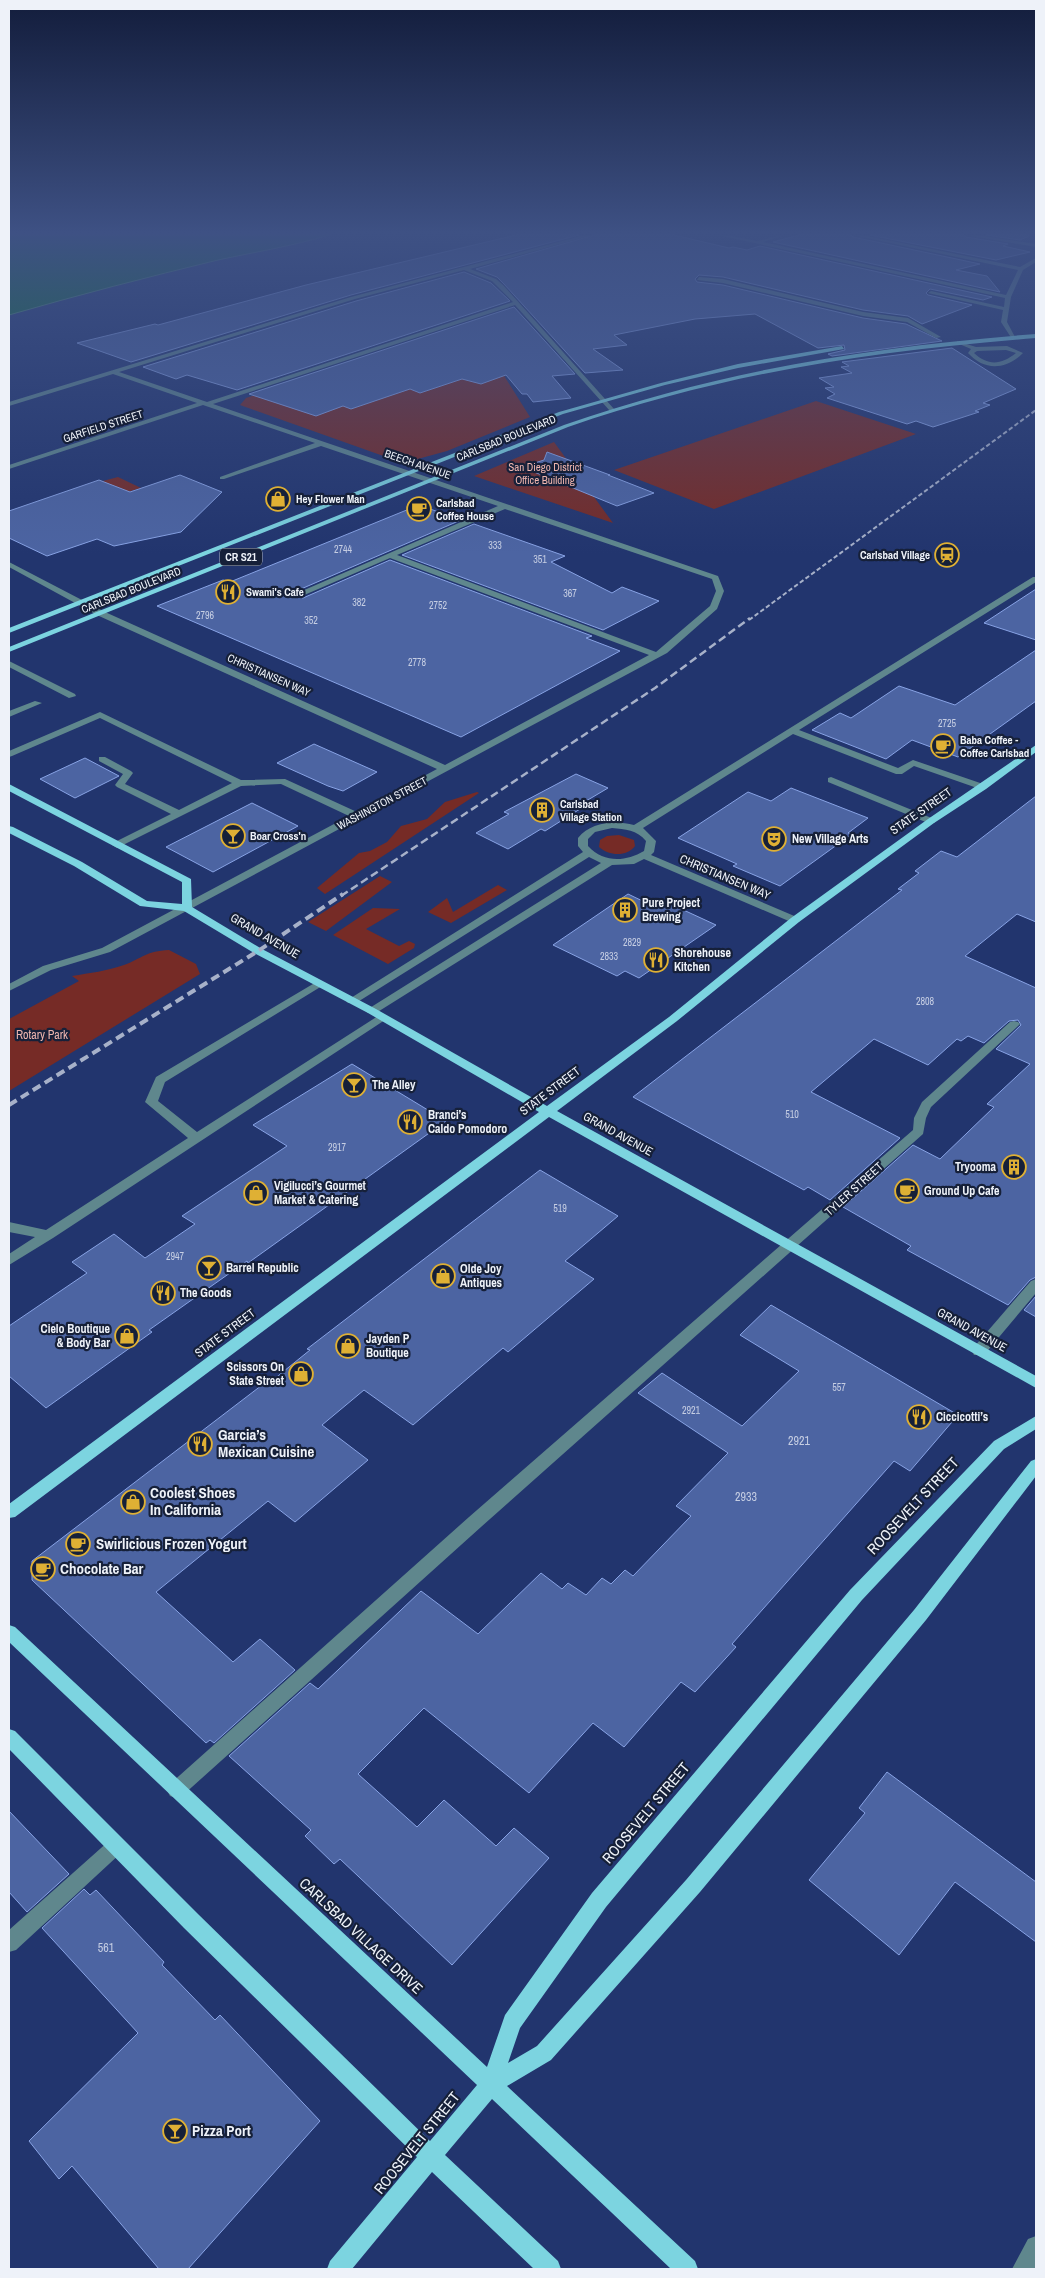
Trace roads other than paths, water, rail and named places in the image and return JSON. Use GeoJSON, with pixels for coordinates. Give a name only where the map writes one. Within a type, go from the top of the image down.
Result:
{"type":"FeatureCollection","features":[{"type":"Feature","properties":{"kind":"main road","name":"CARLSBAD BOULEVARD"},"geometry":{"type":"LineString","coordinates":[[9,650],[430,480],[612,410],[704,384],[756,372],[868,353],[966,341]]}},
{"type":"Feature","properties":{"kind":"main road","name":"CARLSBAD BOULEVARD"},"geometry":{"type":"LineString","coordinates":[[9,631],[515,430],[602,400],[738,366],[850,347]]}},
{"type":"Feature","properties":{"kind":"main road","name":"STATE STREET"},"geometry":{"type":"LineString","coordinates":[[9,1512],[673,1019],[795,920],[931,821],[983,787],[1036,748]]}},
{"type":"Feature","properties":{"kind":"main road"},"geometry":{"type":"LineString","coordinates":[[9,786],[187,881],[187,908]]}},
{"type":"Feature","properties":{"kind":"main road","name":"GRAND AVENUE"},"geometry":{"type":"LineString","coordinates":[[9,829],[78,864],[144,904],[187,908],[318,984],[352,1001],[1036,1383]]}},
{"type":"Feature","properties":{"kind":"main road","name":"ROOSEVELT STREET"},"geometry":{"type":"LineString","coordinates":[[338,2269],[490,2084],[512,2022],[606,1892],[856,1595],[998,1445],[1036,1422]]}},
{"type":"Feature","properties":{"kind":"main road"},"geometry":{"type":"LineString","coordinates":[[490,2084],[544,2052],[693,1886],[920,1615],[1036,1465]]}},
{"type":"Feature","properties":{"kind":"main road","name":"CARLSBAD VILLAGE DRIVE"},"geometry":{"type":"LineString","coordinates":[[9,1632],[687,2269]]}},
{"type":"Feature","properties":{"kind":"main road"},"geometry":{"type":"LineString","coordinates":[[9,1738],[116,1846],[484,2208],[550,2269]]}},
{"type":"Feature","properties":{"kind":"street"},"geometry":{"type":"LineString","coordinates":[[9,404],[213,341]]}},
{"type":"Feature","properties":{"kind":"street","name":"GARFIELD STREET"},"geometry":{"type":"LineString","coordinates":[[9,467],[397,341]]}},
{"type":"Feature","properties":{"kind":"street"},"geometry":{"type":"LineString","coordinates":[[550,341],[612,410]]}},
{"type":"Feature","properties":{"kind":"street"},"geometry":{"type":"LineString","coordinates":[[959,342],[975,349],[1007,348],[1020,353],[997,366],[987,366],[977,360],[971,353],[975,349]]}},
{"type":"Feature","properties":{"kind":"street","name":"BEECH AVENUE"},"geometry":{"type":"LineString","coordinates":[[113,372],[715,578]]}},
{"type":"Feature","properties":{"kind":"street"},"geometry":{"type":"LineString","coordinates":[[222,478],[322,443]]}},
{"type":"Feature","properties":{"kind":"street"},"geometry":{"type":"LineString","coordinates":[[299,594],[505,506]]}},
{"type":"Feature","properties":{"kind":"street"},"geometry":{"type":"LineString","coordinates":[[390,555],[656,655]]}},
{"type":"Feature","properties":{"kind":"street","name":"CHRISTIANSEN WAY"},"geometry":{"type":"LineString","coordinates":[[9,564],[84,602],[102,614],[446,769]]}},
{"type":"Feature","properties":{"kind":"street","name":"WASHINGTON STREET"},"geometry":{"type":"LineString","coordinates":[[9,988],[47,968],[106,950],[664,651],[714,606],[720,590],[715,578]]}},
{"type":"Feature","properties":{"kind":"street"},"geometry":{"type":"LineString","coordinates":[[636,828],[1036,579]]}},
{"type":"Feature","properties":{"kind":"street"},"geometry":{"type":"LineString","coordinates":[[9,664],[72,696]]}},
{"type":"Feature","properties":{"kind":"street"},"geometry":{"type":"LineString","coordinates":[[9,714],[38,702]]}},
{"type":"Feature","properties":{"kind":"street"},"geometry":{"type":"LineString","coordinates":[[9,754],[100,715],[239,783]]}},
{"type":"Feature","properties":{"kind":"street"},"geometry":{"type":"LineString","coordinates":[[792,731],[899,772],[913,763],[983,787]]}},
{"type":"Feature","properties":{"kind":"street"},"geometry":{"type":"LineString","coordinates":[[102,759],[128,773],[120,785],[180,814]]}},
{"type":"Feature","properties":{"kind":"street"},"geometry":{"type":"LineString","coordinates":[[831,780],[931,821]]}},
{"type":"Feature","properties":{"kind":"street"},"geometry":{"type":"LineString","coordinates":[[117,845],[239,783],[282,781],[358,816]]}},
{"type":"Feature","properties":{"kind":"street"},"geometry":{"type":"LineString","coordinates":[[612,825],[636,828],[643,832],[651,842],[650,852],[629,862],[610,862],[587,854],[582,848],[581,841],[584,835],[591,830],[612,825]]}},
{"type":"Feature","properties":{"kind":"street"},"geometry":{"type":"LineString","coordinates":[[352,1001],[587,854]]}},
{"type":"Feature","properties":{"kind":"street","name":"CHRISTIANSEN WAY"},"geometry":{"type":"LineString","coordinates":[[645,856],[795,920]]}},
{"type":"Feature","properties":{"kind":"street"},"geometry":{"type":"LineString","coordinates":[[9,1260],[196,1138],[377,1015],[610,862]]}},
{"type":"Feature","properties":{"kind":"street"},"geometry":{"type":"LineString","coordinates":[[196,1138],[151,1102],[160,1080],[318,984]]}},
{"type":"Feature","properties":{"kind":"street","name":"TYLER STREET"},"geometry":{"type":"LineString","coordinates":[[176,1790],[475,1522],[919,1131],[920,1118],[926,1105],[1014,1024]]}},
{"type":"Feature","properties":{"kind":"street"},"geometry":{"type":"LineString","coordinates":[[9,1226],[48,1235]]}},
{"type":"Feature","properties":{"kind":"street"},"geometry":{"type":"LineString","coordinates":[[978,1351],[1036,1284]]}},
{"type":"Feature","properties":{"kind":"street"},"geometry":{"type":"LineString","coordinates":[[9,1943],[116,1846]]}},
{"type":"Feature","properties":{"kind":"street"},"geometry":{"type":"LineString","coordinates":[[1023,2269],[1036,2247]]}},
{"type":"Feature","properties":{"kind":"railway"},"geometry":{"type":"LineString","coordinates":[[749,620],[1036,410]]}},
{"type":"Feature","properties":{"kind":"railway"},"geometry":{"type":"LineString","coordinates":[[341,896],[655,688],[750,618]]}},
{"type":"Feature","properties":{"kind":"railway"},"geometry":{"type":"LineString","coordinates":[[9,1105],[258,951],[343,894]]}},
{"type":"Feature","properties":{"kind":"place","name":"Hey Flower Man"},"geometry":{"type":"Point","coordinates":[278,499]}},
{"type":"Feature","properties":{"kind":"place","name":"Carlsbad Coffee House"},"geometry":{"type":"Point","coordinates":[419,509]}},
{"type":"Feature","properties":{"kind":"place","name":"Carlsbad Village"},"geometry":{"type":"Point","coordinates":[947,555]}},
{"type":"Feature","properties":{"kind":"place","name":"Swami's Cafe"},"geometry":{"type":"Point","coordinates":[228,592]}},
{"type":"Feature","properties":{"kind":"place","name":"Baba Coffee - Coffee Carlsbad"},"geometry":{"type":"Point","coordinates":[943,746]}},
{"type":"Feature","properties":{"kind":"place","name":"Carlsbad Village Station"},"geometry":{"type":"Point","coordinates":[542,810]}},
{"type":"Feature","properties":{"kind":"place","name":"Boar Cross'n"},"geometry":{"type":"Point","coordinates":[233,836]}},
{"type":"Feature","properties":{"kind":"place","name":"New Village Arts"},"geometry":{"type":"Point","coordinates":[774,839]}},
{"type":"Feature","properties":{"kind":"place","name":"Pure Project Brewing"},"geometry":{"type":"Point","coordinates":[625,910]}},
{"type":"Feature","properties":{"kind":"place","name":"Shorehouse Kitchen"},"geometry":{"type":"Point","coordinates":[656,960]}},
{"type":"Feature","properties":{"kind":"place","name":"The Alley"},"geometry":{"type":"Point","coordinates":[354,1085]}},
{"type":"Feature","properties":{"kind":"place","name":"Branci’s Caldo Pomodoro"},"geometry":{"type":"Point","coordinates":[410,1122]}},
{"type":"Feature","properties":{"kind":"place","name":"Tryooma"},"geometry":{"type":"Point","coordinates":[1014,1167]}},
{"type":"Feature","properties":{"kind":"place","name":"Ground Up Cafe"},"geometry":{"type":"Point","coordinates":[907,1191]}},
{"type":"Feature","properties":{"kind":"place","name":"Vigilucci’s Gourmet Market & Catering"},"geometry":{"type":"Point","coordinates":[256,1193]}},
{"type":"Feature","properties":{"kind":"place","name":"Barrel Republic"},"geometry":{"type":"Point","coordinates":[209,1268]}},
{"type":"Feature","properties":{"kind":"place","name":"Olde Joy Antiques"},"geometry":{"type":"Point","coordinates":[443,1276]}},
{"type":"Feature","properties":{"kind":"place","name":"The Goods"},"geometry":{"type":"Point","coordinates":[163,1293]}},
{"type":"Feature","properties":{"kind":"place","name":"Cielo Boutique & Body Bar"},"geometry":{"type":"Point","coordinates":[127,1336]}},
{"type":"Feature","properties":{"kind":"place","name":"Jayden P Boutique"},"geometry":{"type":"Point","coordinates":[348,1346]}},
{"type":"Feature","properties":{"kind":"place","name":"Scissors On State Street"},"geometry":{"type":"Point","coordinates":[301,1374]}},
{"type":"Feature","properties":{"kind":"place","name":"Ciccicotti’s"},"geometry":{"type":"Point","coordinates":[919,1417]}},
{"type":"Feature","properties":{"kind":"place","name":"Garcia’s Mexican Cuisine"},"geometry":{"type":"Point","coordinates":[200,1444]}},
{"type":"Feature","properties":{"kind":"place","name":"Coolest Shoes In California"},"geometry":{"type":"Point","coordinates":[133,1502]}},
{"type":"Feature","properties":{"kind":"place","name":"Swirlicious Frozen Yogurt"},"geometry":{"type":"Point","coordinates":[78,1544]}},
{"type":"Feature","properties":{"kind":"place","name":"Chocolate Bar"},"geometry":{"type":"Point","coordinates":[43,1569]}},
{"type":"Feature","properties":{"kind":"place","name":"Pizza Port"},"geometry":{"type":"Point","coordinates":[175,2131]}},
{"type":"Feature","properties":{"kind":"park label","name":"San Diego District Office Building"},"geometry":{"type":"Point","coordinates":[545,473]}},
{"type":"Feature","properties":{"kind":"park label","name":"Rotary Park"},"geometry":{"type":"Point","coordinates":[42,1035]}}]}
